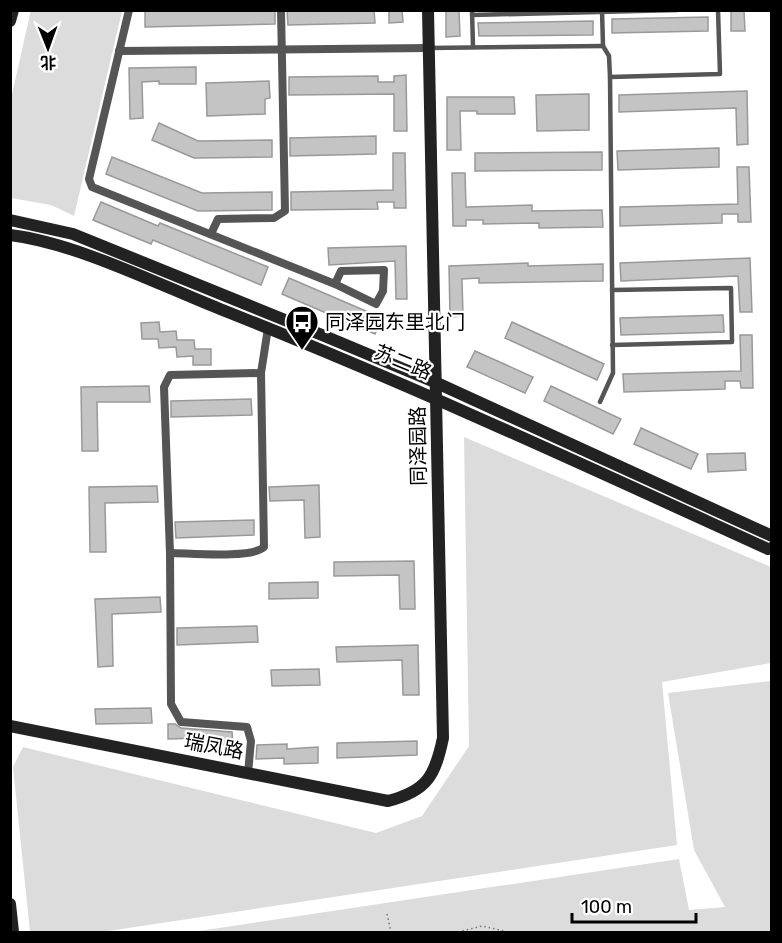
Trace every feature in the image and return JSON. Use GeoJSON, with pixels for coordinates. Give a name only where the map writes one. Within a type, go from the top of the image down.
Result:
{"type":"FeatureCollection","features":[{"type":"Feature","properties":{"kind":"street"},"geometry":{"type":"LineString","coordinates":[[10,21],[13,10]]}},
{"type":"Feature","properties":{"kind":"street"},"geometry":{"type":"LineString","coordinates":[[129,10],[89,179],[92,187],[335,284],[376,304],[383,291],[384,270],[341,271],[335,284]]}},
{"type":"Feature","properties":{"kind":"street"},"geometry":{"type":"LineString","coordinates":[[211,234],[218,219],[274,218],[285,212],[281,10]]}},
{"type":"Feature","properties":{"kind":"street","name":"同泽园路"},"geometry":{"type":"LineString","coordinates":[[409,796],[430,780],[443,738],[429,10]]}},
{"type":"Feature","properties":{"kind":"street"},"geometry":{"type":"LineString","coordinates":[[119,51],[429,48]]}},
{"type":"Feature","properties":{"kind":"street","name":"苏二路"},"geometry":{"type":"LineString","coordinates":[[10,220],[73,234],[437,383],[771,536]]}},
{"type":"Feature","properties":{"kind":"street","name":"苏二路"},"geometry":{"type":"LineString","coordinates":[[10,235],[62,246],[436,397],[768,549],[771,548]]}},
{"type":"Feature","properties":{"kind":"street"},"geometry":{"type":"LineString","coordinates":[[170,553],[246,553],[260,551],[264,547],[261,373],[268,328]]}},
{"type":"Feature","properties":{"kind":"street"},"geometry":{"type":"LineString","coordinates":[[248,773],[250,741],[247,728],[181,722],[171,704],[170,553],[164,387],[170,375],[261,373]]}},
{"type":"Feature","properties":{"kind":"street","name":"瑞凤路"},"geometry":{"type":"LineString","coordinates":[[10,726],[388,801],[409,796]]}},
{"type":"Feature","properties":{"kind":"street"},"geometry":{"type":"LineString","coordinates":[[10,904],[13,933]]}},
{"type":"Feature","properties":{"kind":"lane"},"geometry":{"type":"LineString","coordinates":[[473,47],[472,13],[678,10]]}},
{"type":"Feature","properties":{"kind":"lane"},"geometry":{"type":"LineString","coordinates":[[609,77],[720,74],[718,10]]}},
{"type":"Feature","properties":{"kind":"lane"},"geometry":{"type":"LineString","coordinates":[[600,402],[613,373],[609,56],[603,46],[602,12]]}},
{"type":"Feature","properties":{"kind":"lane"},"geometry":{"type":"LineString","coordinates":[[429,48],[603,46]]}},
{"type":"Feature","properties":{"kind":"lane"},"geometry":{"type":"LineString","coordinates":[[612,290],[731,288],[732,342],[612,345]]}},
{"type":"Feature","properties":{"kind":"path"},"geometry":{"type":"LineString","coordinates":[[387,914],[391,933]]}},
{"type":"Feature","properties":{"kind":"path"},"geometry":{"type":"LineString","coordinates":[[458,933],[482,926],[508,933]]}},
{"type":"Feature","properties":{"kind":"shaded area"},"geometry":{"type":"Polygon","coordinates":[[[31,10],[122,11],[74,216],[51,205],[11,198],[11,99],[31,10]]]}},
{"type":"Feature","properties":{"kind":"shaded area"},"geometry":{"type":"Polygon","coordinates":[[[464,437],[771,567],[771,663],[662,682],[677,845],[102,932],[30,932],[13,767],[23,747],[376,833],[422,816],[469,746],[464,437]]]}},
{"type":"Feature","properties":{"kind":"shaded area"},"geometry":{"type":"Polygon","coordinates":[[[771,681],[771,932],[192,932],[679,859],[689,910],[725,907],[694,850],[668,693],[771,681]]]}},
{"type":"Feature","properties":{"kind":"building"},"geometry":{"type":"Polygon","coordinates":[[[145,10],[275,10],[275,24],[145,27],[145,10]]]}},
{"type":"Feature","properties":{"kind":"building"},"geometry":{"type":"Polygon","coordinates":[[[287,10],[374,10],[375,23],[288,25],[287,10]]]}},
{"type":"Feature","properties":{"kind":"building"},"geometry":{"type":"Polygon","coordinates":[[[389,10],[402,10],[403,22],[389,23],[389,10]]]}},
{"type":"Feature","properties":{"kind":"building"},"geometry":{"type":"Polygon","coordinates":[[[446,10],[459,10],[460,36],[446,37],[446,10]]]}},
{"type":"Feature","properties":{"kind":"building"},"geometry":{"type":"Polygon","coordinates":[[[731,10],[744,10],[745,31],[731,31],[731,10]]]}},
{"type":"Feature","properties":{"kind":"building"},"geometry":{"type":"Polygon","coordinates":[[[708,17],[708,31],[612,33],[612,19],[708,17]]]}},
{"type":"Feature","properties":{"kind":"building"},"geometry":{"type":"Polygon","coordinates":[[[593,21],[593,35],[479,36],[478,23],[593,21]]]}},
{"type":"Feature","properties":{"kind":"building"},"geometry":{"type":"Polygon","coordinates":[[[196,67],[196,84],[142,82],[143,118],[130,119],[129,68],[196,67]]]}},
{"type":"Feature","properties":{"kind":"building"},"geometry":{"type":"Polygon","coordinates":[[[406,75],[407,131],[394,131],[394,94],[289,95],[289,77],[378,76],[378,82],[394,82],[394,76],[406,75]]]}},
{"type":"Feature","properties":{"kind":"building"},"geometry":{"type":"Polygon","coordinates":[[[269,81],[270,98],[265,99],[265,114],[207,116],[206,83],[269,81]]]}},
{"type":"Feature","properties":{"kind":"building"},"geometry":{"type":"Polygon","coordinates":[[[747,91],[748,144],[737,145],[736,108],[619,112],[619,95],[747,91]]]}},
{"type":"Feature","properties":{"kind":"building"},"geometry":{"type":"Polygon","coordinates":[[[589,94],[589,130],[537,131],[536,95],[589,94]]]}},
{"type":"Feature","properties":{"kind":"building"},"geometry":{"type":"Polygon","coordinates":[[[447,97],[514,97],[515,114],[477,114],[477,111],[460,111],[461,150],[447,150],[447,97]]]}},
{"type":"Feature","properties":{"kind":"building"},"geometry":{"type":"Polygon","coordinates":[[[159,123],[198,141],[272,140],[272,157],[194,158],[152,140],[159,123]]]}},
{"type":"Feature","properties":{"kind":"building"},"geometry":{"type":"Polygon","coordinates":[[[376,136],[376,154],[290,156],[290,138],[376,136]]]}},
{"type":"Feature","properties":{"kind":"building"},"geometry":{"type":"Polygon","coordinates":[[[719,148],[719,167],[618,170],[617,151],[719,148]]]}},
{"type":"Feature","properties":{"kind":"building"},"geometry":{"type":"Polygon","coordinates":[[[602,152],[602,170],[475,171],[475,153],[602,152]]]}},
{"type":"Feature","properties":{"kind":"building"},"geometry":{"type":"Polygon","coordinates":[[[393,153],[405,153],[406,208],[394,208],[394,202],[377,202],[378,209],[291,210],[291,192],[393,190],[393,153]]]}},
{"type":"Feature","properties":{"kind":"building"},"geometry":{"type":"Polygon","coordinates":[[[112,157],[202,193],[272,192],[272,210],[198,211],[106,174],[112,157]]]}},
{"type":"Feature","properties":{"kind":"building"},"geometry":{"type":"Polygon","coordinates":[[[737,167],[749,167],[751,222],[738,222],[738,214],[722,214],[722,223],[620,226],[620,207],[738,204],[737,167]]]}},
{"type":"Feature","properties":{"kind":"building"},"geometry":{"type":"Polygon","coordinates":[[[452,173],[465,173],[466,207],[532,205],[532,211],[602,210],[603,227],[539,228],[539,223],[483,224],[483,220],[466,220],[466,226],[453,226],[452,173]]]}},
{"type":"Feature","properties":{"kind":"building"},"geometry":{"type":"Polygon","coordinates":[[[101,202],[158,226],[160,223],[268,267],[261,285],[153,240],[151,244],[93,220],[101,202]]]}},
{"type":"Feature","properties":{"kind":"building"},"geometry":{"type":"Polygon","coordinates":[[[406,246],[407,299],[396,299],[395,261],[329,265],[328,248],[406,246]]]}},
{"type":"Feature","properties":{"kind":"building"},"geometry":{"type":"Polygon","coordinates":[[[750,258],[752,312],[740,312],[738,276],[621,281],[620,263],[750,258]]]}},
{"type":"Feature","properties":{"kind":"building"},"geometry":{"type":"Polygon","coordinates":[[[528,263],[528,266],[603,264],[603,281],[479,283],[479,278],[462,279],[463,316],[450,317],[449,266],[528,263]]]}},
{"type":"Feature","properties":{"kind":"building"},"geometry":{"type":"Polygon","coordinates":[[[289,278],[382,318],[375,334],[282,294],[289,278]]]}},
{"type":"Feature","properties":{"kind":"building"},"geometry":{"type":"Polygon","coordinates":[[[723,315],[724,332],[621,335],[620,318],[723,315]]]}},
{"type":"Feature","properties":{"kind":"building"},"geometry":{"type":"Polygon","coordinates":[[[159,322],[160,332],[176,331],[177,340],[194,340],[195,349],[211,349],[211,365],[193,365],[193,356],[177,357],[176,347],[159,348],[158,339],[142,339],[141,323],[159,322]]]}},
{"type":"Feature","properties":{"kind":"building"},"geometry":{"type":"Polygon","coordinates":[[[512,322],[604,364],[597,380],[505,338],[512,322]]]}},
{"type":"Feature","properties":{"kind":"building"},"geometry":{"type":"Polygon","coordinates":[[[740,335],[752,335],[753,388],[741,388],[740,381],[725,381],[725,389],[624,392],[623,374],[741,371],[740,335]]]}},
{"type":"Feature","properties":{"kind":"building"},"geometry":{"type":"Polygon","coordinates":[[[475,351],[533,377],[525,393],[467,367],[475,351]]]}},
{"type":"Feature","properties":{"kind":"building"},"geometry":{"type":"Polygon","coordinates":[[[149,386],[150,402],[97,402],[98,451],[82,451],[81,387],[149,386]]]}},
{"type":"Feature","properties":{"kind":"building"},"geometry":{"type":"Polygon","coordinates":[[[551,386],[621,419],[613,434],[544,401],[551,386]]]}},
{"type":"Feature","properties":{"kind":"building"},"geometry":{"type":"Polygon","coordinates":[[[251,399],[252,415],[171,417],[171,401],[251,399]]]}},
{"type":"Feature","properties":{"kind":"building"},"geometry":{"type":"Polygon","coordinates":[[[641,428],[698,454],[691,469],[634,444],[641,428]]]}},
{"type":"Feature","properties":{"kind":"building"},"geometry":{"type":"Polygon","coordinates":[[[745,453],[746,470],[708,472],[707,454],[745,453]]]}},
{"type":"Feature","properties":{"kind":"building"},"geometry":{"type":"Polygon","coordinates":[[[319,485],[320,537],[305,538],[304,500],[270,501],[269,487],[319,485]]]}},
{"type":"Feature","properties":{"kind":"building"},"geometry":{"type":"Polygon","coordinates":[[[157,486],[158,502],[105,503],[106,552],[90,552],[89,487],[157,486]]]}},
{"type":"Feature","properties":{"kind":"building"},"geometry":{"type":"Polygon","coordinates":[[[254,520],[254,535],[176,538],[175,522],[254,520]]]}},
{"type":"Feature","properties":{"kind":"building"},"geometry":{"type":"Polygon","coordinates":[[[414,561],[415,609],[400,609],[399,575],[334,576],[334,562],[414,561]]]}},
{"type":"Feature","properties":{"kind":"building"},"geometry":{"type":"Polygon","coordinates":[[[318,582],[318,598],[269,599],[269,583],[318,582]]]}},
{"type":"Feature","properties":{"kind":"building"},"geometry":{"type":"Polygon","coordinates":[[[160,597],[161,612],[112,614],[113,666],[98,667],[95,599],[160,597]]]}},
{"type":"Feature","properties":{"kind":"building"},"geometry":{"type":"Polygon","coordinates":[[[257,626],[258,642],[177,645],[177,628],[257,626]]]}},
{"type":"Feature","properties":{"kind":"building"},"geometry":{"type":"Polygon","coordinates":[[[418,645],[419,695],[403,695],[402,660],[337,662],[336,647],[418,645]]]}},
{"type":"Feature","properties":{"kind":"building"},"geometry":{"type":"Polygon","coordinates":[[[319,669],[320,685],[272,686],[271,670],[319,669]]]}},
{"type":"Feature","properties":{"kind":"building"},"geometry":{"type":"Polygon","coordinates":[[[151,708],[152,723],[96,724],[95,709],[151,708]]]}},
{"type":"Feature","properties":{"kind":"building"},"geometry":{"type":"Polygon","coordinates":[[[168,724],[175,724],[181,728],[232,732],[233,744],[200,745],[200,738],[168,739],[168,724]]]}},
{"type":"Feature","properties":{"kind":"building"},"geometry":{"type":"Polygon","coordinates":[[[417,741],[417,755],[337,758],[337,743],[417,741]]]}},
{"type":"Feature","properties":{"kind":"building"},"geometry":{"type":"Polygon","coordinates":[[[287,744],[287,749],[318,747],[318,763],[284,764],[284,758],[256,759],[257,745],[287,744]]]}},
{"type":"Feature","properties":{"kind":"place","name":"同泽园东里北门"},"geometry":{"type":"Point","coordinates":[302,351]}}]}
